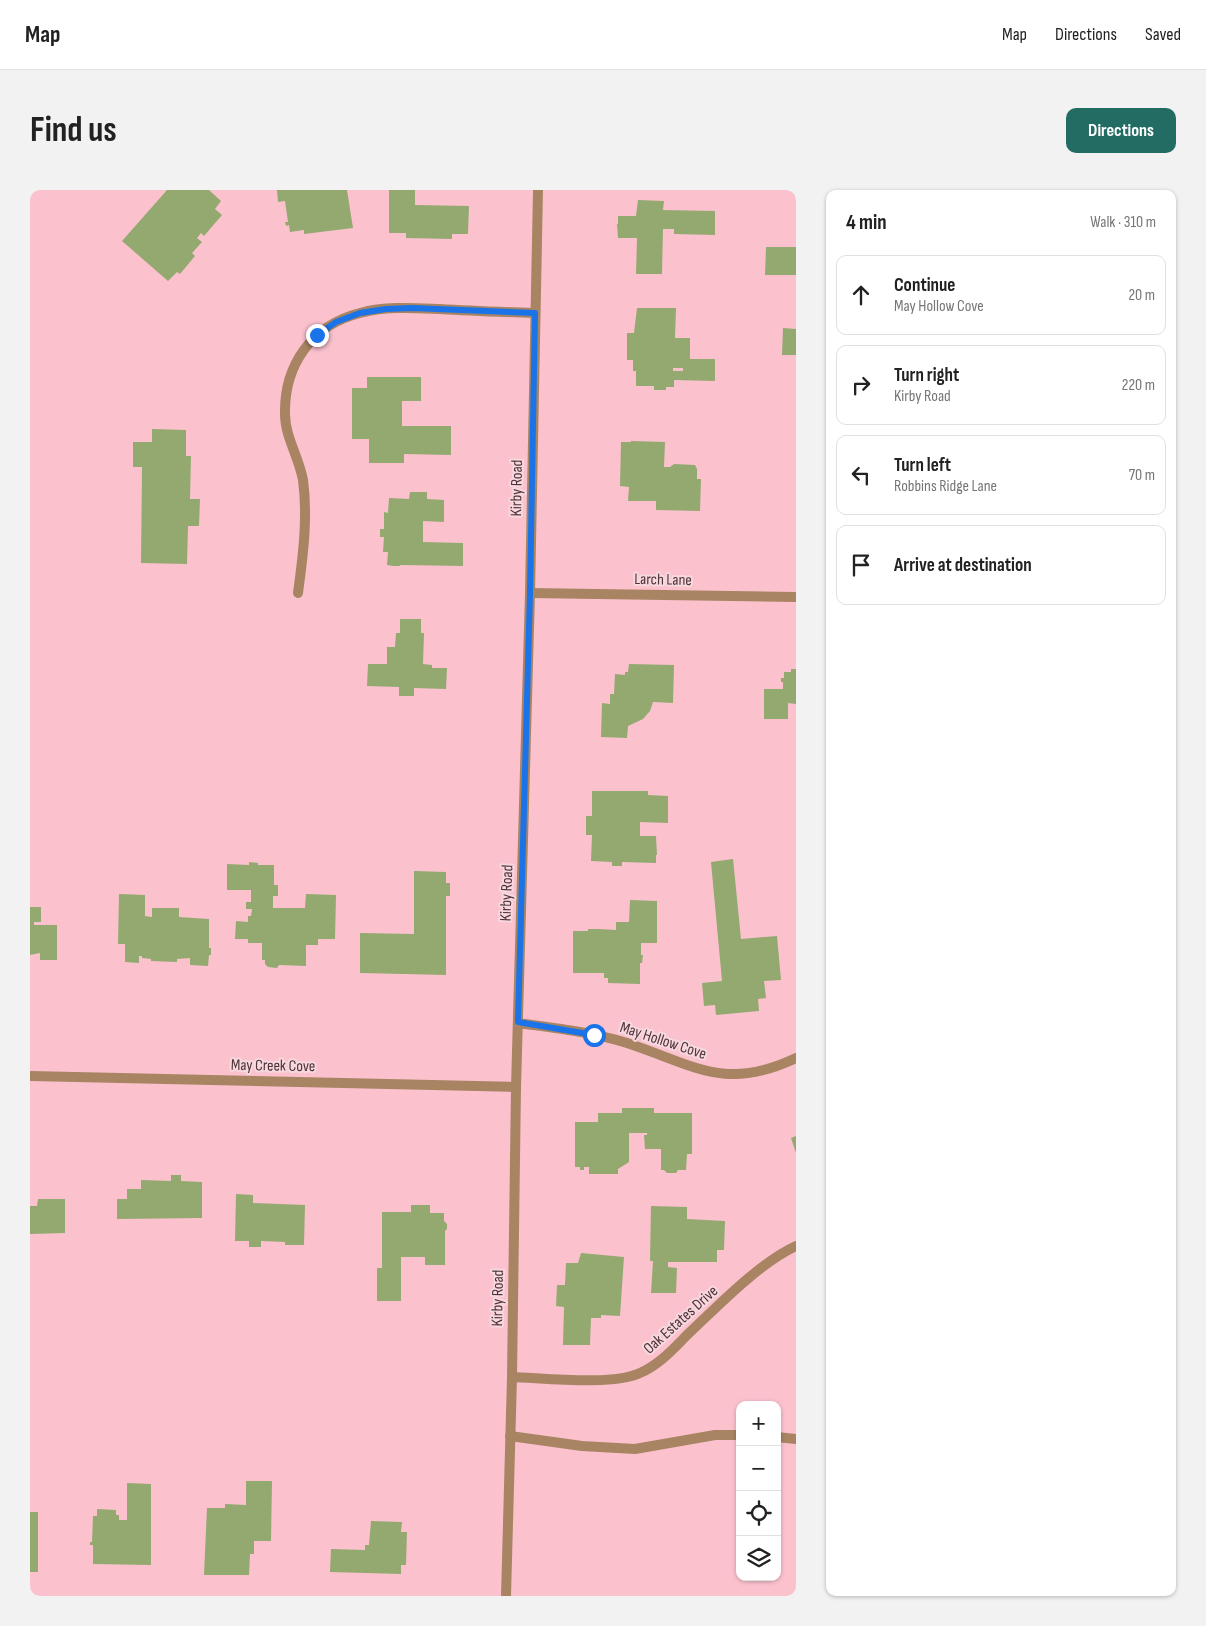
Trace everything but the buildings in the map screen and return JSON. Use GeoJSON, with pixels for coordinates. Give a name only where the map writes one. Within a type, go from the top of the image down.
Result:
{"type":"FeatureCollection","features":[{"type":"Feature","properties":{"kind":"street","name":"Kirby Road"},"geometry":{"type":"LineString","coordinates":[[506,1596],[512,1377],[516,1087],[530,593],[538,190]]}},
{"type":"Feature","properties":{"kind":"street"},"geometry":{"type":"LineString","coordinates":[[298,593],[303,560],[305,501],[302,478],[288,435],[285,415],[286,391],[292,370],[302,352],[317,335],[336,322],[360,313],[412,308],[535,313]]}},
{"type":"Feature","properties":{"kind":"street","name":"Larch Lane"},"geometry":{"type":"LineString","coordinates":[[530,593],[796,598]]}},
{"type":"Feature","properties":{"kind":"street","name":"May Hollow Cove"},"geometry":{"type":"LineString","coordinates":[[518,1022],[560,1028],[626,1043],[694,1068],[719,1074],[743,1074],[764,1070],[796,1058]]}},
{"type":"Feature","properties":{"kind":"street","name":"May Creek Cove"},"geometry":{"type":"LineString","coordinates":[[30,1076],[516,1087]]}},
{"type":"Feature","properties":{"kind":"street","name":"Oak Estates Drive"},"geometry":{"type":"LineString","coordinates":[[512,1377],[589,1380],[617,1379],[639,1374],[658,1362],[719,1305],[762,1269],[796,1246]]}},
{"type":"Feature","properties":{"kind":"street"},"geometry":{"type":"LineString","coordinates":[[510,1436],[582,1446],[635,1449],[714,1435],[736,1435]]}},
{"type":"Feature","properties":{"kind":"street"},"geometry":{"type":"LineString","coordinates":[[781,1437],[796,1439]]}},
{"type":"Feature","properties":{"kind":"route"},"geometry":{"type":"LineString","coordinates":[[317,335],[336,322],[360,313],[386,309],[412,308],[535,313],[530,593],[518,1022],[594,1035]]}}]}
